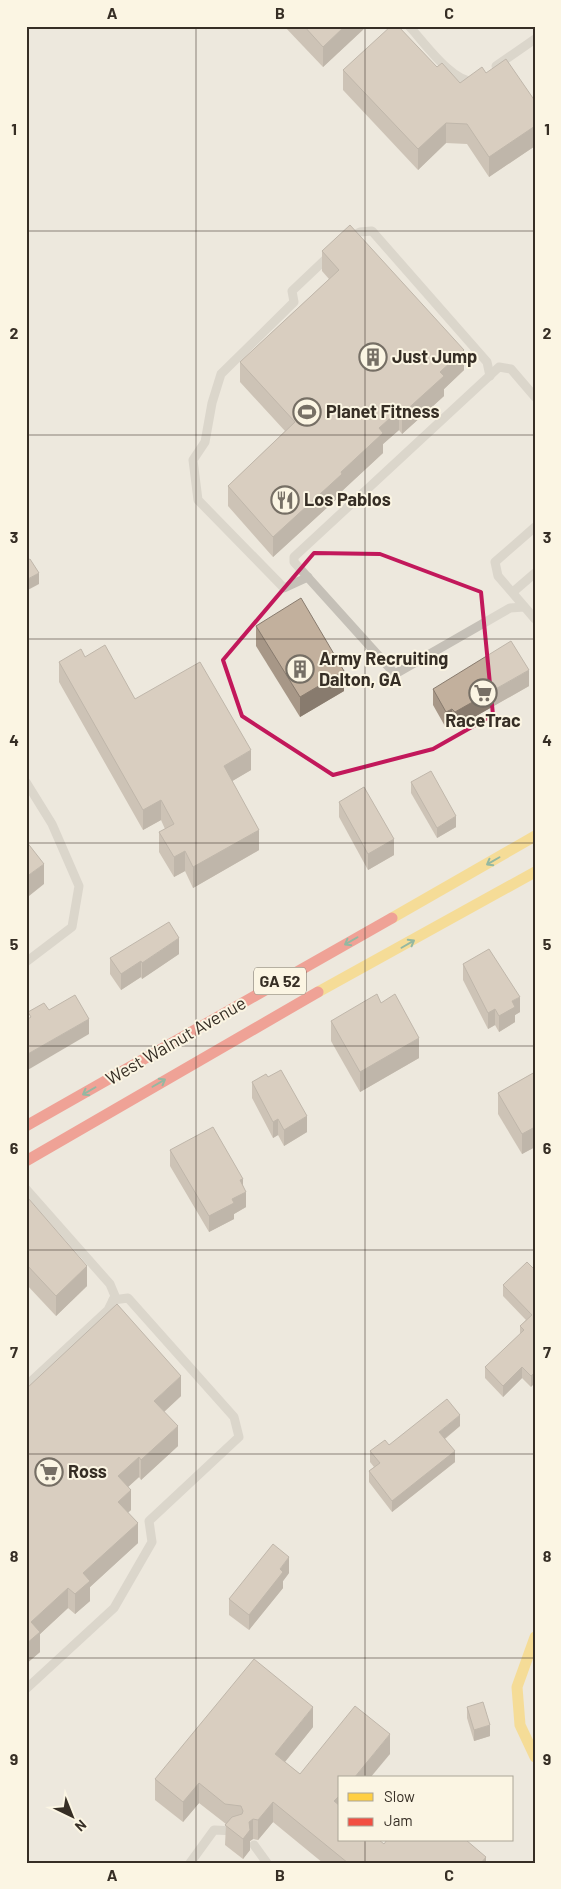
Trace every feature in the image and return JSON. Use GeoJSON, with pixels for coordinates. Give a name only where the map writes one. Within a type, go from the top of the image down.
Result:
{"type":"FeatureCollection","features":[{"type":"Feature","properties":{"kind":"main road","name":"West Walnut Avenue"},"geometry":{"type":"LineString","coordinates":[[26,1126],[535,836]]}},
{"type":"Feature","properties":{"kind":"main road","name":"West Walnut Avenue"},"geometry":{"type":"LineString","coordinates":[[26,1161],[238,1037],[535,872]]}},
{"type":"Feature","properties":{"kind":"main road"},"geometry":{"type":"LineString","coordinates":[[535,1637],[518,1687],[520,1726],[535,1757]]}},
{"type":"Feature","properties":{"kind":"lane"},"geometry":{"type":"LineString","coordinates":[[409,26],[455,76],[466,82],[474,82],[535,39]]}},
{"type":"Feature","properties":{"kind":"lane"},"geometry":{"type":"LineString","coordinates":[[308,577],[284,588],[198,500],[193,460],[205,442],[212,403],[221,374],[294,302],[292,291],[350,236],[360,232],[372,231],[487,362],[490,376]]}},
{"type":"Feature","properties":{"kind":"lane"},"geometry":{"type":"LineString","coordinates":[[524,607],[510,608],[395,674],[294,562],[294,557],[500,367],[511,369],[535,397]]}},
{"type":"Feature","properties":{"kind":"lane"},"geometry":{"type":"LineString","coordinates":[[535,527],[495,562],[498,576],[535,619]]}},
{"type":"Feature","properties":{"kind":"lane"},"geometry":{"type":"LineString","coordinates":[[513,592],[535,573]]}},
{"type":"Feature","properties":{"kind":"lane"},"geometry":{"type":"LineString","coordinates":[[26,782],[52,824],[79,886],[72,927],[26,962]]}},
{"type":"Feature","properties":{"kind":"lane"},"geometry":{"type":"LineString","coordinates":[[26,1189],[110,1284],[115,1296],[108,1310],[26,1386]]}},
{"type":"Feature","properties":{"kind":"lane"},"geometry":{"type":"LineString","coordinates":[[26,1689],[114,1608],[152,1542],[149,1521],[239,1437],[234,1417],[128,1298],[113,1300]]}},
{"type":"Feature","properties":{"kind":"lane"},"geometry":{"type":"LineString","coordinates":[[190,1863],[214,1830],[237,1831]]}},
{"type":"Feature","properties":{"kind":"lane"},"geometry":{"type":"LineString","coordinates":[[254,1845],[267,1863]]}},
{"type":"Feature","properties":{"kind":"highlighted area"},"geometry":{"type":"Polygon","coordinates":[[[314,553],[380,554],[481,592],[493,715],[433,749],[333,775],[242,716],[223,660],[314,553]]]}},
{"type":"Feature","properties":{"kind":"building"},"geometry":{"type":"Polygon","coordinates":[[[304,26],[345,26],[323,47],[304,26]]]}},
{"type":"Feature","properties":{"kind":"building"},"geometry":{"type":"Polygon","coordinates":[[[391,26],[398,26],[437,67],[442,63],[460,83],[482,67],[486,73],[506,59],[535,101],[535,126],[489,157],[467,124],[446,123],[418,149],[343,70],[391,26]]]}},
{"type":"Feature","properties":{"kind":"building"},"geometry":{"type":"Polygon","coordinates":[[[350,225],[464,350],[440,372],[444,376],[402,414],[399,410],[379,428],[383,433],[341,472],[342,474],[273,537],[228,486],[295,422],[240,362],[339,270],[322,251],[350,225]]]}},
{"type":"Feature","properties":{"kind":"building"},"geometry":{"type":"Polygon","coordinates":[[[30,559],[39,573],[26,580],[26,561],[30,559]]]}},
{"type":"Feature","properties":{"kind":"building","name":"Army Recruiting Dalton, GA"},"geometry":{"type":"Polygon","coordinates":[[[301,598],[344,671],[300,697],[256,626],[301,598]]]}},
{"type":"Feature","properties":{"kind":"building"},"geometry":{"type":"Polygon","coordinates":[[[511,641],[529,670],[455,712],[452,709],[446,712],[433,689],[511,641]]]}},
{"type":"Feature","properties":{"kind":"building"},"geometry":{"type":"Polygon","coordinates":[[[105,645],[135,699],[200,662],[251,750],[224,766],[259,830],[193,867],[185,851],[174,857],[159,832],[174,824],[161,800],[143,810],[59,662],[81,649],[85,657],[105,645]]]}},
{"type":"Feature","properties":{"kind":"building"},"geometry":{"type":"Polygon","coordinates":[[[431,771],[456,816],[437,828],[411,782],[431,771]]]}},
{"type":"Feature","properties":{"kind":"building"},"geometry":{"type":"Polygon","coordinates":[[[364,787],[394,839],[368,854],[339,802],[364,787]]]}},
{"type":"Feature","properties":{"kind":"building"},"geometry":{"type":"Polygon","coordinates":[[[26,841],[44,864],[26,877],[26,841]]]}},
{"type":"Feature","properties":{"kind":"building"},"geometry":{"type":"Polygon","coordinates":[[[169,922],[179,938],[142,963],[141,961],[121,974],[110,958],[169,922]]]}},
{"type":"Feature","properties":{"kind":"building"},"geometry":{"type":"Polygon","coordinates":[[[489,949],[520,997],[512,1001],[515,1007],[499,1016],[495,1009],[488,1013],[463,964],[489,949]]]}},
{"type":"Feature","properties":{"kind":"building"},"geometry":{"type":"Polygon","coordinates":[[[377,994],[381,1003],[395,994],[419,1038],[360,1072],[331,1021],[377,994]]]}},
{"type":"Feature","properties":{"kind":"building"},"geometry":{"type":"Polygon","coordinates":[[[75,995],[89,1019],[26,1055],[26,1020],[31,1017],[28,1012],[44,1003],[49,1010],[75,995]]]}},
{"type":"Feature","properties":{"kind":"building"},"geometry":{"type":"Polygon","coordinates":[[[281,1070],[307,1116],[284,1130],[278,1119],[273,1122],[252,1082],[266,1074],[268,1077],[281,1070]]]}},
{"type":"Feature","properties":{"kind":"building"},"geometry":{"type":"Polygon","coordinates":[[[535,1072],[535,1127],[522,1134],[498,1093],[535,1072]]]}},
{"type":"Feature","properties":{"kind":"building"},"geometry":{"type":"Polygon","coordinates":[[[213,1127],[243,1179],[240,1180],[246,1192],[232,1199],[234,1203],[209,1216],[170,1150],[213,1127]]]}},
{"type":"Feature","properties":{"kind":"building"},"geometry":{"type":"Polygon","coordinates":[[[28,1198],[87,1266],[56,1296],[26,1264],[26,1200],[28,1198]]]}},
{"type":"Feature","properties":{"kind":"building"},"geometry":{"type":"Polygon","coordinates":[[[527,1262],[535,1270],[535,1372],[531,1376],[522,1367],[503,1386],[485,1367],[524,1330],[520,1326],[532,1315],[503,1285],[527,1262]]]}},
{"type":"Feature","properties":{"kind":"building"},"geometry":{"type":"Polygon","coordinates":[[[117,1304],[181,1376],[154,1401],[178,1426],[141,1460],[139,1457],[118,1476],[131,1490],[118,1502],[138,1523],[83,1573],[90,1581],[75,1594],[68,1588],[31,1622],[40,1632],[26,1644],[26,1389],[117,1304]]]}},
{"type":"Feature","properties":{"kind":"building"},"geometry":{"type":"Polygon","coordinates":[[[447,1399],[460,1415],[439,1432],[455,1451],[392,1501],[369,1471],[380,1463],[370,1451],[385,1440],[389,1445],[447,1399]]]}},
{"type":"Feature","properties":{"kind":"building"},"geometry":{"type":"Polygon","coordinates":[[[273,1544],[289,1557],[280,1569],[283,1572],[249,1615],[229,1599],[273,1544]]]}},
{"type":"Feature","properties":{"kind":"building"},"geometry":{"type":"Polygon","coordinates":[[[254,1659],[313,1707],[275,1754],[300,1774],[355,1706],[390,1734],[356,1776],[338,1776],[338,1797],[334,1801],[338,1804],[338,1842],[382,1842],[384,1844],[386,1842],[468,1842],[486,1857],[481,1863],[348,1863],[273,1802],[258,1820],[253,1819],[249,1822],[250,1830],[243,1839],[225,1825],[232,1817],[242,1814],[241,1806],[225,1804],[199,1783],[183,1802],[155,1779],[254,1659]]]}},
{"type":"Feature","properties":{"kind":"building"},"geometry":{"type":"Polygon","coordinates":[[[483,1702],[490,1725],[474,1730],[467,1707],[483,1702]]]}},
{"type":"Feature","properties":{"kind":"traffic: slow"},"geometry":{"type":"LineString","coordinates":[[392,918],[535,836]]}},
{"type":"Feature","properties":{"kind":"traffic: slow"},"geometry":{"type":"LineString","coordinates":[[318,992],[535,872]]}},
{"type":"Feature","properties":{"kind":"traffic: slow"},"geometry":{"type":"LineString","coordinates":[[535,1637],[517,1687],[520,1725],[535,1757]]}},
{"type":"Feature","properties":{"kind":"traffic: jam"},"geometry":{"type":"LineString","coordinates":[[26,1126],[392,918]]}},
{"type":"Feature","properties":{"kind":"traffic: jam"},"geometry":{"type":"LineString","coordinates":[[26,1161],[318,992]]}},
{"type":"Feature","properties":{"kind":"place","name":"Just Jump"},"geometry":{"type":"Point","coordinates":[373,357]}},
{"type":"Feature","properties":{"kind":"place","name":"Planet Fitness"},"geometry":{"type":"Point","coordinates":[307,412]}},
{"type":"Feature","properties":{"kind":"place","name":"Los Pablos"},"geometry":{"type":"Point","coordinates":[285,500]}},
{"type":"Feature","properties":{"kind":"place","name":"Army Recruiting Dalton, GA"},"geometry":{"type":"Point","coordinates":[300,669]}},
{"type":"Feature","properties":{"kind":"place","name":"RaceTrac"},"geometry":{"type":"Point","coordinates":[483,693]}},
{"type":"Feature","properties":{"kind":"place","name":"Ross"},"geometry":{"type":"Point","coordinates":[49,1472]}}]}
